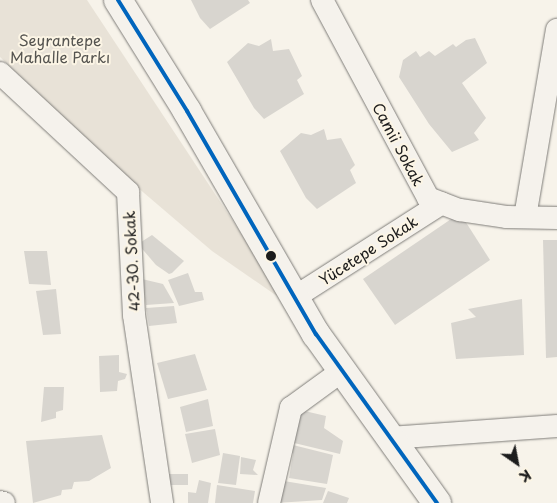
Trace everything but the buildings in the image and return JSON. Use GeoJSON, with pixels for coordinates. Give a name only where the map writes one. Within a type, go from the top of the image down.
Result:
{"type":"FeatureCollection","features":[{"type":"Feature","properties":{"kind":"street"},"geometry":{"type":"LineString","coordinates":[[118,0],[187,111],[295,297],[342,371],[437,503]]}},
{"type":"Feature","properties":{"kind":"street","name":"Camii Sokak"},"geometry":{"type":"LineString","coordinates":[[322,0],[428,198],[460,210],[525,217],[557,218]]}},
{"type":"Feature","properties":{"kind":"street"},"geometry":{"type":"LineString","coordinates":[[525,217],[557,30]]}},
{"type":"Feature","properties":{"kind":"street","name":"42-30. Sokak"},"geometry":{"type":"LineString","coordinates":[[0,73],[128,192],[134,315],[162,503]]}},
{"type":"Feature","properties":{"kind":"street","name":"Yücetepe Sokak"},"geometry":{"type":"LineString","coordinates":[[295,297],[442,203]]}},
{"type":"Feature","properties":{"kind":"street"},"geometry":{"type":"LineString","coordinates":[[269,503],[291,408],[342,371]]}},
{"type":"Feature","properties":{"kind":"street"},"geometry":{"type":"LineString","coordinates":[[390,438],[557,426]]}},
{"type":"Feature","properties":{"kind":"street"},"geometry":{"type":"LineString","coordinates":[[0,502],[4,503]]}},
{"type":"Feature","properties":{"kind":"green space","name":"Seyrantepe Mahalle Parkı"},"geometry":{"type":"Polygon","coordinates":[[[0,0],[87,0],[287,303],[212,251],[123,175],[0,57],[0,0]]]}},
{"type":"Feature","properties":{"kind":"transit line"},"geometry":{"type":"LineString","coordinates":[[118,0],[187,111],[316,334],[437,503]]}}]}
